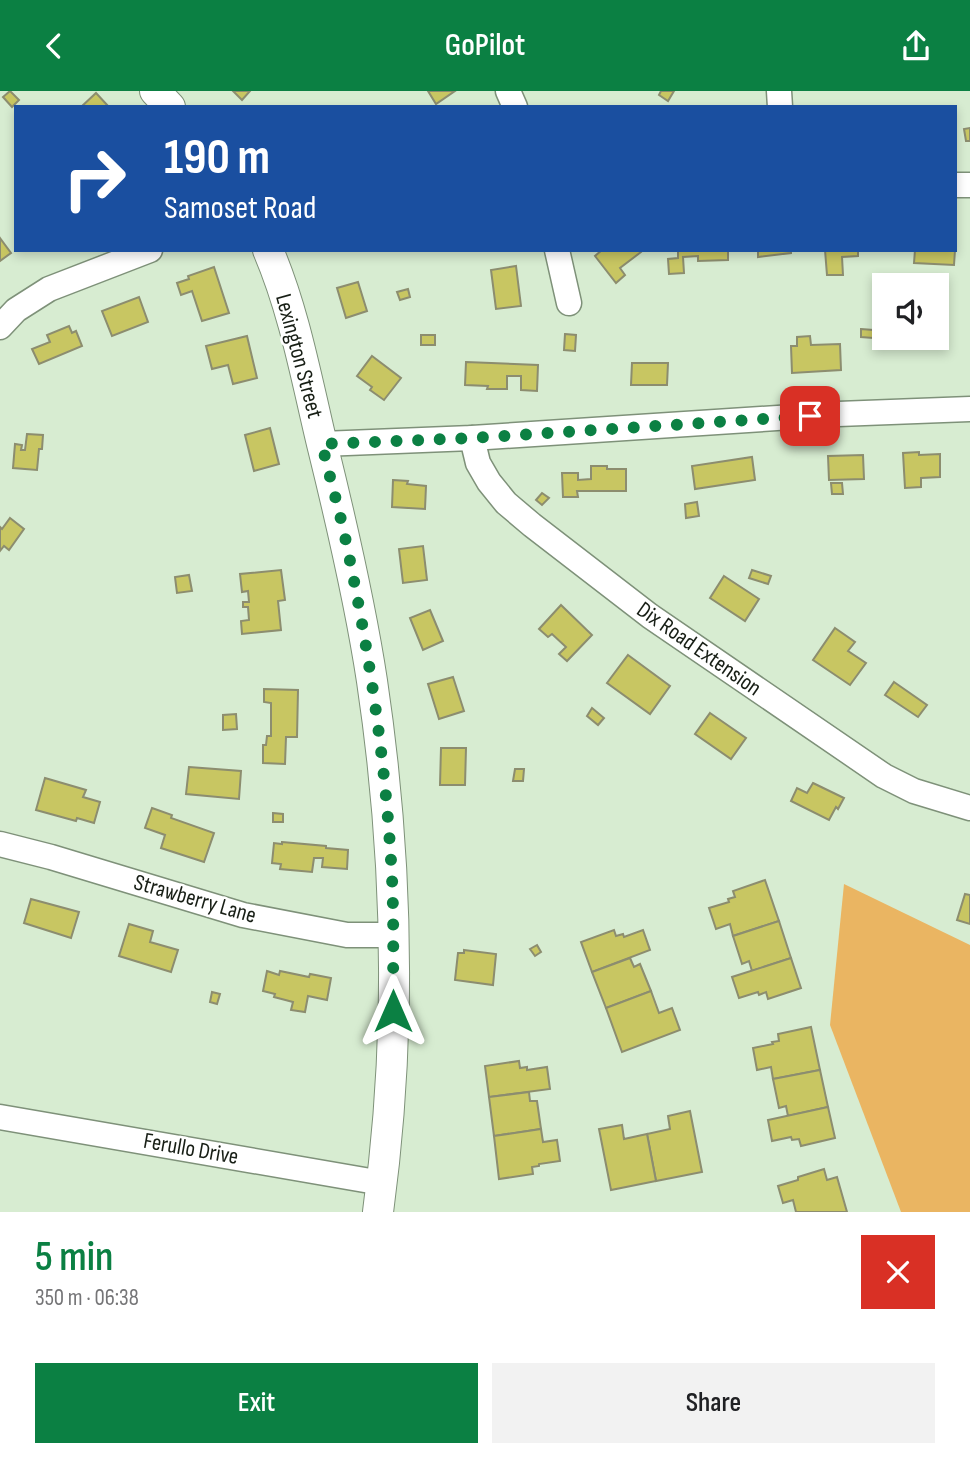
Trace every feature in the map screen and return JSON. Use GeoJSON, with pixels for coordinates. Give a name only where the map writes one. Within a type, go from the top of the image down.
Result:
{"type":"FeatureCollection","features":[{"type":"Feature","properties":{"kind":"main road"},"geometry":{"type":"LineString","coordinates":[[155,91],[168,105]]}},
{"type":"Feature","properties":{"kind":"main road","name":"Lexington Street"},"geometry":{"type":"LineString","coordinates":[[269,252],[289,313],[344,535],[372,680],[386,804],[393,935],[393,1036],[380,1198]]}},
{"type":"Feature","properties":{"kind":"street"},"geometry":{"type":"LineString","coordinates":[[0,327],[16,310],[49,289],[145,252]]}},
{"type":"Feature","properties":{"kind":"street"},"geometry":{"type":"LineString","coordinates":[[557,252],[569,303]]}},
{"type":"Feature","properties":{"kind":"street"},"geometry":{"type":"LineString","coordinates":[[322,444],[970,409]]}},
{"type":"Feature","properties":{"kind":"street","name":"Dix Road Extension"},"geometry":{"type":"LineString","coordinates":[[472,438],[483,473],[506,503],[559,548],[650,616],[884,776],[914,792],[970,808]]}},
{"type":"Feature","properties":{"kind":"street","name":"Strawberry Lane"},"geometry":{"type":"LineString","coordinates":[[0,844],[51,856],[243,915],[347,935],[393,935]]}},
{"type":"Feature","properties":{"kind":"street","name":"Ferullo Drive"},"geometry":{"type":"LineString","coordinates":[[0,1117],[380,1198]]}},
{"type":"Feature","properties":{"kind":"shaded area"},"geometry":{"type":"Polygon","coordinates":[[[844,884],[970,945],[970,1212],[901,1212],[830,1025],[844,884]]]}},
{"type":"Feature","properties":{"kind":"building"},"geometry":{"type":"Polygon","coordinates":[[[10,91],[19,100],[12,107],[3,97],[10,91]]]}},
{"type":"Feature","properties":{"kind":"building"},"geometry":{"type":"Polygon","coordinates":[[[233,91],[250,91],[242,100],[233,91]]]}},
{"type":"Feature","properties":{"kind":"building"},"geometry":{"type":"Polygon","coordinates":[[[428,91],[455,91],[436,104],[428,91]]]}},
{"type":"Feature","properties":{"kind":"building"},"geometry":{"type":"Polygon","coordinates":[[[661,91],[674,91],[668,101],[659,95],[661,91]]]}},
{"type":"Feature","properties":{"kind":"building"},"geometry":{"type":"Polygon","coordinates":[[[96,93],[107,105],[83,105],[96,93]]]}},
{"type":"Feature","properties":{"kind":"building"},"geometry":{"type":"Polygon","coordinates":[[[970,128],[970,141],[966,141],[964,129],[970,128]]]}},
{"type":"Feature","properties":{"kind":"building"},"geometry":{"type":"Polygon","coordinates":[[[0,238],[11,253],[0,261],[0,238]]]}},
{"type":"Feature","properties":{"kind":"building"},"geometry":{"type":"Polygon","coordinates":[[[600,252],[641,252],[620,268],[625,275],[616,283],[595,256],[600,252]]]}},
{"type":"Feature","properties":{"kind":"building"},"geometry":{"type":"Polygon","coordinates":[[[678,252],[728,252],[728,260],[698,261],[698,256],[683,257],[684,273],[669,274],[668,259],[678,258],[678,252]]]}},
{"type":"Feature","properties":{"kind":"building"},"geometry":{"type":"Polygon","coordinates":[[[758,252],[791,252],[791,253],[758,257],[758,252]]]}},
{"type":"Feature","properties":{"kind":"building"},"geometry":{"type":"Polygon","coordinates":[[[825,252],[858,252],[858,256],[842,257],[843,275],[827,275],[825,252]]]}},
{"type":"Feature","properties":{"kind":"building"},"geometry":{"type":"Polygon","coordinates":[[[915,252],[955,252],[954,265],[914,263],[915,252]]]}},
{"type":"Feature","properties":{"kind":"building"},"geometry":{"type":"Polygon","coordinates":[[[516,266],[521,306],[496,309],[491,270],[516,266]]]}},
{"type":"Feature","properties":{"kind":"building"},"geometry":{"type":"Polygon","coordinates":[[[214,267],[229,313],[202,321],[192,291],[181,295],[177,283],[214,267]]]}},
{"type":"Feature","properties":{"kind":"building"},"geometry":{"type":"Polygon","coordinates":[[[358,282],[367,311],[346,318],[337,288],[358,282]]]}},
{"type":"Feature","properties":{"kind":"building"},"geometry":{"type":"Polygon","coordinates":[[[408,289],[410,297],[400,300],[397,292],[408,289]]]}},
{"type":"Feature","properties":{"kind":"building"},"geometry":{"type":"Polygon","coordinates":[[[139,297],[148,322],[112,336],[102,311],[139,297]]]}},
{"type":"Feature","properties":{"kind":"building"},"geometry":{"type":"Polygon","coordinates":[[[69,326],[72,333],[76,331],[82,346],[39,364],[32,349],[50,342],[47,335],[69,326]]]}},
{"type":"Feature","properties":{"kind":"building"},"geometry":{"type":"Polygon","coordinates":[[[861,329],[872,330],[872,338],[861,337],[861,329]]]}},
{"type":"Feature","properties":{"kind":"building"},"geometry":{"type":"Polygon","coordinates":[[[565,334],[576,335],[575,351],[564,350],[565,334]]]}},
{"type":"Feature","properties":{"kind":"building"},"geometry":{"type":"Polygon","coordinates":[[[421,335],[435,335],[435,345],[421,345],[421,335]]]}},
{"type":"Feature","properties":{"kind":"building"},"geometry":{"type":"Polygon","coordinates":[[[247,336],[257,378],[233,384],[228,365],[212,369],[206,346],[247,336]]]}},
{"type":"Feature","properties":{"kind":"building"},"geometry":{"type":"Polygon","coordinates":[[[810,336],[811,345],[840,344],[841,370],[792,373],[791,346],[797,346],[797,337],[810,336]]]}},
{"type":"Feature","properties":{"kind":"building"},"geometry":{"type":"Polygon","coordinates":[[[372,356],[401,378],[384,400],[357,376],[372,356]]]}},
{"type":"Feature","properties":{"kind":"building"},"geometry":{"type":"Polygon","coordinates":[[[466,362],[538,365],[537,391],[521,390],[521,376],[507,376],[507,389],[465,385],[466,362]]]}},
{"type":"Feature","properties":{"kind":"building"},"geometry":{"type":"Polygon","coordinates":[[[632,363],[668,363],[667,385],[631,385],[632,363]]]}},
{"type":"Feature","properties":{"kind":"building"},"geometry":{"type":"Polygon","coordinates":[[[270,428],[279,464],[254,471],[245,435],[270,428]]]}},
{"type":"Feature","properties":{"kind":"building"},"geometry":{"type":"Polygon","coordinates":[[[27,434],[43,435],[37,470],[13,468],[15,444],[22,445],[21,450],[25,450],[27,434]]]}},
{"type":"Feature","properties":{"kind":"building"},"geometry":{"type":"Polygon","coordinates":[[[919,452],[919,455],[940,454],[940,477],[921,478],[921,487],[905,488],[903,453],[919,452]]]}},
{"type":"Feature","properties":{"kind":"building"},"geometry":{"type":"Polygon","coordinates":[[[863,455],[864,479],[829,480],[828,456],[863,455]]]}},
{"type":"Feature","properties":{"kind":"building"},"geometry":{"type":"Polygon","coordinates":[[[752,457],[755,480],[695,489],[692,466],[752,457]]]}},
{"type":"Feature","properties":{"kind":"building"},"geometry":{"type":"Polygon","coordinates":[[[591,466],[626,469],[626,491],[577,491],[578,497],[563,497],[562,473],[578,473],[578,480],[591,479],[591,466]]]}},
{"type":"Feature","properties":{"kind":"building"},"geometry":{"type":"Polygon","coordinates":[[[393,480],[426,486],[425,509],[392,507],[393,480]]]}},
{"type":"Feature","properties":{"kind":"building"},"geometry":{"type":"Polygon","coordinates":[[[831,483],[842,483],[843,494],[832,494],[831,483]]]}},
{"type":"Feature","properties":{"kind":"building"},"geometry":{"type":"Polygon","coordinates":[[[542,493],[549,498],[542,505],[536,500],[542,493]]]}},
{"type":"Feature","properties":{"kind":"building"},"geometry":{"type":"Polygon","coordinates":[[[697,502],[699,516],[686,518],[685,504],[697,502]]]}},
{"type":"Feature","properties":{"kind":"building"},"geometry":{"type":"Polygon","coordinates":[[[10,518],[24,529],[9,550],[4,546],[0,551],[0,527],[2,529],[10,518]]]}},
{"type":"Feature","properties":{"kind":"building"},"geometry":{"type":"Polygon","coordinates":[[[423,546],[427,580],[403,583],[399,549],[423,546]]]}},
{"type":"Feature","properties":{"kind":"building"},"geometry":{"type":"Polygon","coordinates":[[[281,570],[285,600],[278,601],[281,630],[242,634],[241,621],[249,620],[248,607],[243,607],[243,602],[249,602],[248,591],[242,592],[240,574],[281,570]]]}},
{"type":"Feature","properties":{"kind":"building"},"geometry":{"type":"Polygon","coordinates":[[[752,570],[771,576],[768,584],[749,578],[752,570]]]}},
{"type":"Feature","properties":{"kind":"building"},"geometry":{"type":"Polygon","coordinates":[[[189,575],[192,591],[177,593],[175,577],[189,575]]]}},
{"type":"Feature","properties":{"kind":"building"},"geometry":{"type":"Polygon","coordinates":[[[724,576],[759,599],[745,621],[710,598],[724,576]]]}},
{"type":"Feature","properties":{"kind":"building"},"geometry":{"type":"Polygon","coordinates":[[[561,605],[592,635],[567,661],[559,654],[566,647],[552,634],[548,637],[539,629],[561,605]]]}},
{"type":"Feature","properties":{"kind":"building"},"geometry":{"type":"Polygon","coordinates":[[[430,610],[443,641],[423,650],[410,618],[430,610]]]}},
{"type":"Feature","properties":{"kind":"building"},"geometry":{"type":"Polygon","coordinates":[[[835,628],[855,642],[848,651],[866,663],[850,685],[813,660],[835,628]]]}},
{"type":"Feature","properties":{"kind":"building"},"geometry":{"type":"Polygon","coordinates":[[[628,655],[670,686],[650,714],[607,683],[628,655]]]}},
{"type":"Feature","properties":{"kind":"building"},"geometry":{"type":"Polygon","coordinates":[[[453,677],[464,711],[439,719],[428,684],[453,677]]]}},
{"type":"Feature","properties":{"kind":"building"},"geometry":{"type":"Polygon","coordinates":[[[894,682],[927,705],[918,717],[885,695],[894,682]]]}},
{"type":"Feature","properties":{"kind":"building"},"geometry":{"type":"Polygon","coordinates":[[[264,689],[298,690],[297,737],[286,737],[285,764],[263,763],[263,745],[266,745],[267,736],[271,736],[271,703],[264,702],[264,689]]]}},
{"type":"Feature","properties":{"kind":"building"},"geometry":{"type":"Polygon","coordinates":[[[592,708],[604,718],[598,725],[587,716],[592,708]]]}},
{"type":"Feature","properties":{"kind":"building"},"geometry":{"type":"Polygon","coordinates":[[[710,713],[746,738],[731,759],[695,734],[710,713]]]}},
{"type":"Feature","properties":{"kind":"building"},"geometry":{"type":"Polygon","coordinates":[[[236,714],[237,729],[223,730],[223,715],[236,714]]]}},
{"type":"Feature","properties":{"kind":"building"},"geometry":{"type":"Polygon","coordinates":[[[441,748],[466,748],[465,785],[440,785],[441,748]]]}},
{"type":"Feature","properties":{"kind":"building"},"geometry":{"type":"Polygon","coordinates":[[[189,767],[241,771],[239,799],[186,794],[189,767]]]}},
{"type":"Feature","properties":{"kind":"building"},"geometry":{"type":"Polygon","coordinates":[[[515,769],[524,769],[523,781],[513,781],[515,769]]]}},
{"type":"Feature","properties":{"kind":"building"},"geometry":{"type":"Polygon","coordinates":[[[45,778],[86,790],[83,797],[100,802],[94,823],[36,810],[45,778]]]}},
{"type":"Feature","properties":{"kind":"building"},"geometry":{"type":"Polygon","coordinates":[[[813,783],[844,798],[829,820],[791,801],[797,788],[807,793],[813,783]]]}},
{"type":"Feature","properties":{"kind":"building"},"geometry":{"type":"Polygon","coordinates":[[[152,808],[172,815],[171,818],[214,833],[204,862],[161,848],[165,835],[145,828],[152,808]]]}},
{"type":"Feature","properties":{"kind":"building"},"geometry":{"type":"Polygon","coordinates":[[[273,813],[283,814],[283,822],[273,822],[273,813]]]}},
{"type":"Feature","properties":{"kind":"building"},"geometry":{"type":"Polygon","coordinates":[[[274,843],[348,850],[347,869],[322,867],[323,858],[314,858],[312,872],[280,869],[281,864],[272,863],[274,843]]]}},
{"type":"Feature","properties":{"kind":"building"},"geometry":{"type":"Polygon","coordinates":[[[765,880],[779,921],[733,936],[730,924],[716,929],[709,908],[729,902],[728,899],[735,897],[733,891],[765,880]]]}},
{"type":"Feature","properties":{"kind":"building"},"geometry":{"type":"Polygon","coordinates":[[[965,894],[970,895],[970,924],[957,920],[965,894]]]}},
{"type":"Feature","properties":{"kind":"building"},"geometry":{"type":"Polygon","coordinates":[[[31,899],[79,912],[71,938],[24,923],[31,899]]]}},
{"type":"Feature","properties":{"kind":"building"},"geometry":{"type":"Polygon","coordinates":[[[779,921],[791,958],[752,971],[749,961],[742,964],[733,936],[779,921]]]}},
{"type":"Feature","properties":{"kind":"building"},"geometry":{"type":"Polygon","coordinates":[[[129,924],[153,931],[150,942],[178,950],[171,972],[119,956],[129,924]]]}},
{"type":"Feature","properties":{"kind":"building"},"geometry":{"type":"Polygon","coordinates":[[[614,930],[616,936],[623,934],[624,937],[643,930],[650,950],[592,972],[581,942],[614,930]]]}},
{"type":"Feature","properties":{"kind":"building"},"geometry":{"type":"Polygon","coordinates":[[[537,945],[541,952],[535,956],[530,949],[537,945]]]}},
{"type":"Feature","properties":{"kind":"building"},"geometry":{"type":"Polygon","coordinates":[[[464,950],[496,954],[493,985],[455,980],[458,953],[464,953],[464,950]]]}},
{"type":"Feature","properties":{"kind":"building"},"geometry":{"type":"Polygon","coordinates":[[[630,958],[634,967],[640,964],[651,991],[606,1008],[592,972],[630,958]]]}},
{"type":"Feature","properties":{"kind":"building"},"geometry":{"type":"Polygon","coordinates":[[[791,958],[801,988],[768,999],[766,992],[739,998],[732,977],[791,958]]]}},
{"type":"Feature","properties":{"kind":"building"},"geometry":{"type":"Polygon","coordinates":[[[267,971],[279,975],[280,971],[331,978],[327,1000],[308,996],[305,1012],[291,1010],[293,1002],[263,991],[267,971]]]}},
{"type":"Feature","properties":{"kind":"building"},"geometry":{"type":"Polygon","coordinates":[[[651,991],[659,1013],[672,1008],[680,1030],[622,1052],[606,1008],[651,991]]]}},
{"type":"Feature","properties":{"kind":"building"},"geometry":{"type":"Polygon","coordinates":[[[212,992],[220,994],[217,1004],[210,1002],[212,992]]]}},
{"type":"Feature","properties":{"kind":"building"},"geometry":{"type":"Polygon","coordinates":[[[811,1027],[820,1070],[773,1079],[771,1067],[757,1070],[753,1048],[779,1041],[778,1034],[811,1027]]]}},
{"type":"Feature","properties":{"kind":"building"},"geometry":{"type":"Polygon","coordinates":[[[519,1061],[520,1068],[527,1067],[527,1070],[547,1067],[550,1089],[489,1097],[485,1066],[519,1061]]]}},
{"type":"Feature","properties":{"kind":"building"},"geometry":{"type":"Polygon","coordinates":[[[820,1070],[828,1107],[788,1116],[786,1106],[779,1108],[773,1079],[820,1070]]]}},
{"type":"Feature","properties":{"kind":"building"},"geometry":{"type":"Polygon","coordinates":[[[529,1092],[530,1101],[537,1101],[541,1129],[494,1136],[489,1097],[529,1092]]]}},
{"type":"Feature","properties":{"kind":"building"},"geometry":{"type":"Polygon","coordinates":[[[828,1107],[835,1138],[801,1146],[799,1139],[792,1140],[791,1137],[772,1141],[768,1120],[828,1107]]]}},
{"type":"Feature","properties":{"kind":"building"},"geometry":{"type":"Polygon","coordinates":[[[690,1111],[702,1172],[656,1181],[647,1134],[670,1129],[668,1116],[690,1111]]]}},
{"type":"Feature","properties":{"kind":"building"},"geometry":{"type":"Polygon","coordinates":[[[622,1125],[624,1139],[647,1134],[656,1181],[611,1190],[599,1129],[622,1125]]]}},
{"type":"Feature","properties":{"kind":"building"},"geometry":{"type":"Polygon","coordinates":[[[541,1129],[543,1142],[557,1140],[560,1161],[532,1167],[533,1174],[499,1179],[494,1136],[541,1129]]]}},
{"type":"Feature","properties":{"kind":"building"},"geometry":{"type":"Polygon","coordinates":[[[824,1169],[827,1180],[837,1177],[847,1212],[796,1212],[793,1200],[783,1203],[778,1186],[824,1169]]]}},
{"type":"Feature","properties":{"kind":"route"},"geometry":{"type":"LineString","coordinates":[[393,1011],[392,879],[372,680],[344,535],[322,444],[472,438],[810,416]]}}]}
